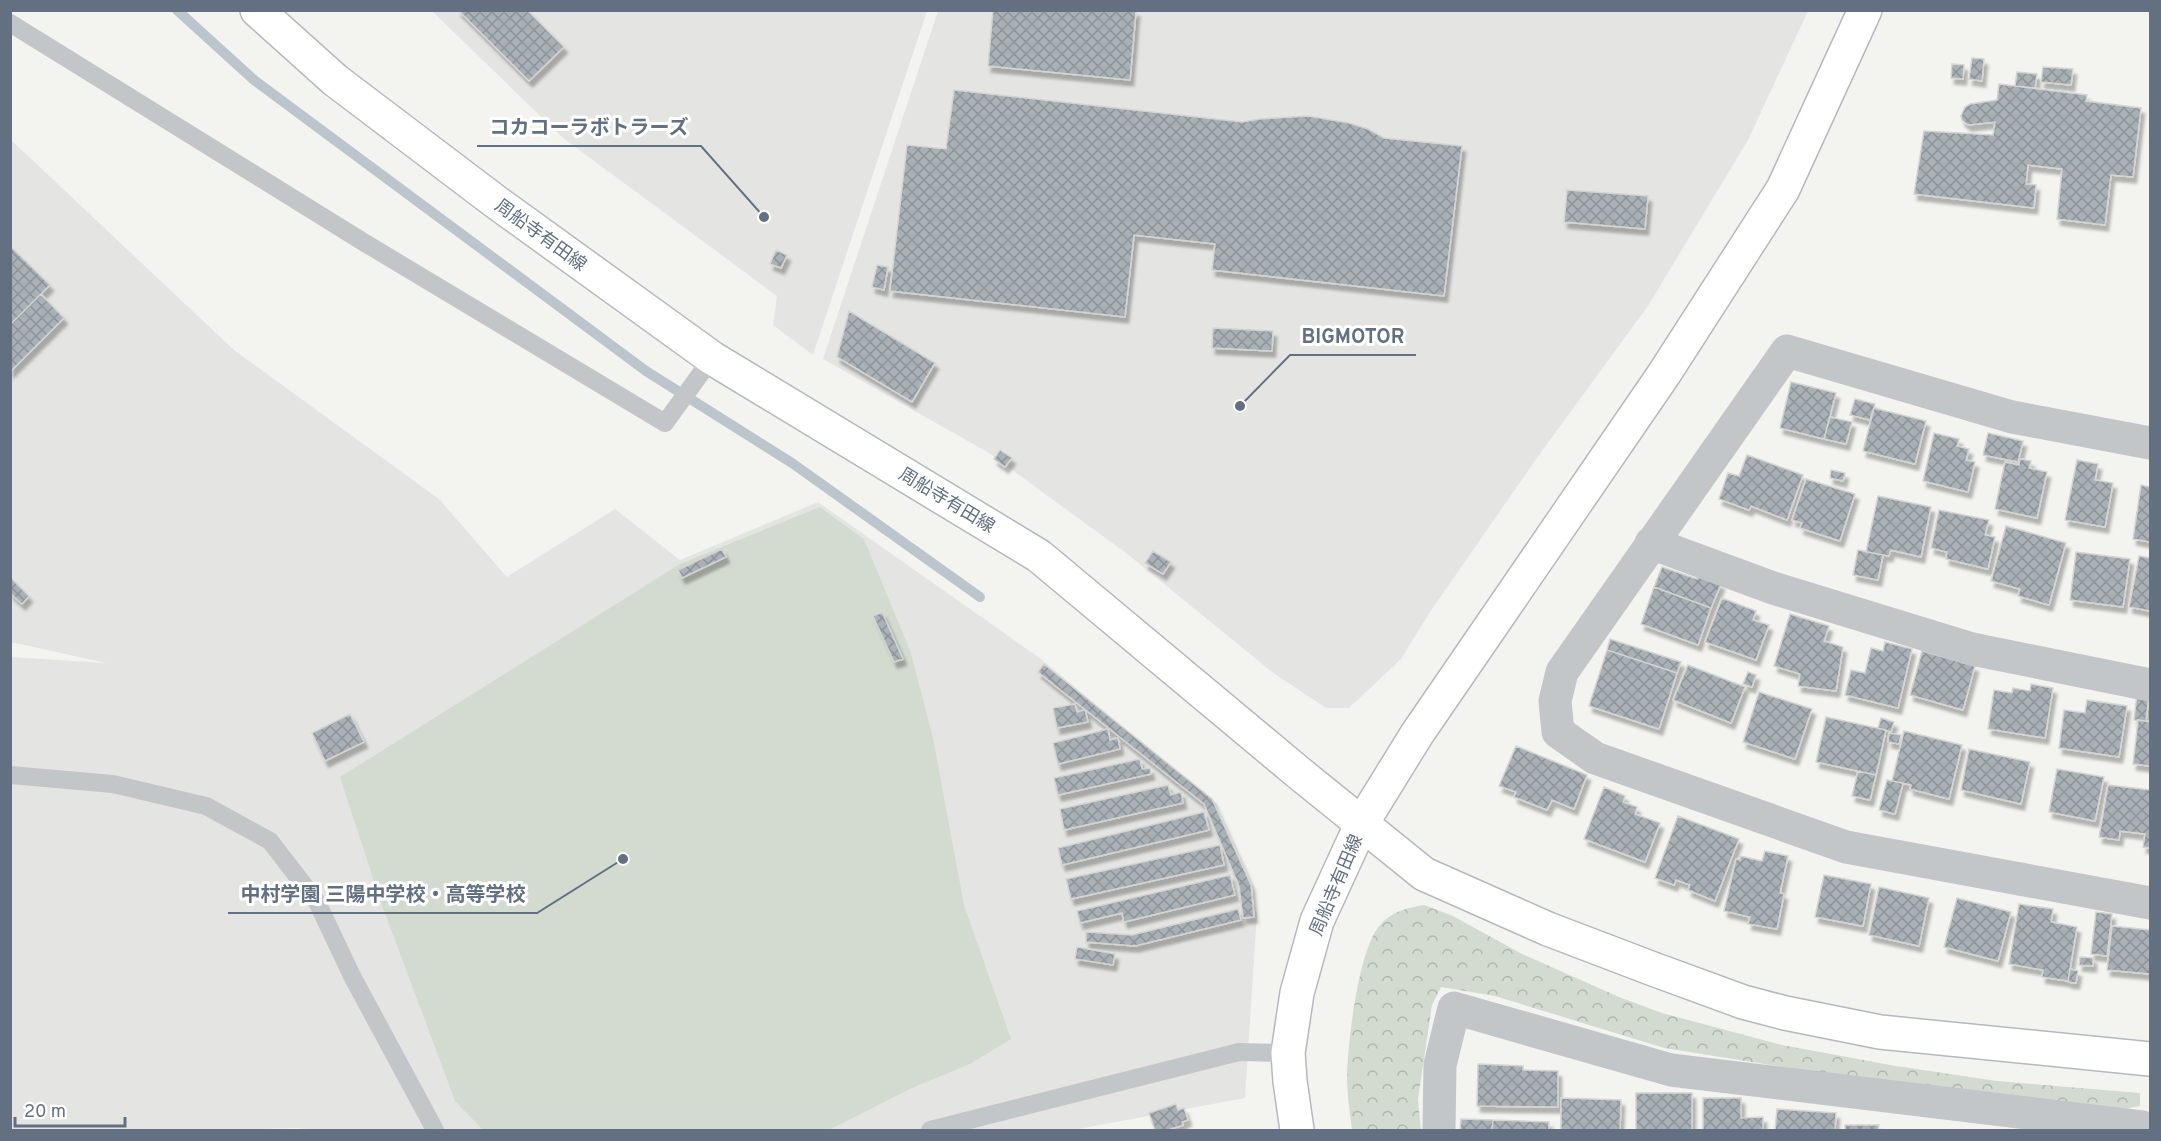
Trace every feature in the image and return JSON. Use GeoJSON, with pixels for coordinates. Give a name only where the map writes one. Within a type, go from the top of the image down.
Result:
{"type":"FeatureCollection","features":[{"type":"Feature","properties":{"kind":"street","name":"周船寺有田線"},"geometry":{"type":"LineString","coordinates":[[257,10],[335,80],[496,202],[712,358],[1039,556],[1362,823],[1317,921],[1297,993],[1288,1053],[1297,1131]]}},
{"type":"Feature","properties":{"kind":"street"},"geometry":{"type":"LineString","coordinates":[[1865,10],[1783,189],[1664,374],[1417,734],[1362,823],[1424,874],[1548,929],[1743,1002],[1880,1032],[2151,1059]]}},
{"type":"Feature","properties":{"kind":"street"},"geometry":{"type":"LineString","coordinates":[[2151,443],[2012,417],[1787,351],[1562,672],[1555,701],[1558,732],[1595,758],[1846,847],[2151,903]]}},
{"type":"Feature","properties":{"kind":"street"},"geometry":{"type":"LineString","coordinates":[[1651,543],[1773,588],[1972,649],[2151,685]]}},
{"type":"Feature","properties":{"kind":"street"},"geometry":{"type":"LineString","coordinates":[[1439,1131],[1440,1065],[1454,1008],[1671,1070],[2145,1123]]}},
{"type":"Feature","properties":{"kind":"lane"},"geometry":{"type":"LineString","coordinates":[[10,23],[365,243],[665,423],[712,358]]}},
{"type":"Feature","properties":{"kind":"lane"},"geometry":{"type":"LineString","coordinates":[[10,775],[113,784],[206,806],[270,841],[317,902],[357,986],[435,1131]]}},
{"type":"Feature","properties":{"kind":"lane"},"geometry":{"type":"LineString","coordinates":[[930,1131],[1239,1052],[1288,1053]]}},
{"type":"Feature","properties":{"kind":"shaded area"},"geometry":{"type":"Polygon","coordinates":[[[432,11],[927,11],[813,355],[773,325],[777,296],[563,138],[432,11]]]}},
{"type":"Feature","properties":{"kind":"shaded area"},"geometry":{"type":"Polygon","coordinates":[[[938,11],[1808,11],[1748,140],[1648,306],[1539,455],[1430,612],[1401,659],[1349,708],[1326,708],[1272,672],[1126,553],[989,453],[823,359],[938,11]]]}},
{"type":"Feature","properties":{"kind":"shaded area"},"geometry":{"type":"Polygon","coordinates":[[[10,139],[234,350],[439,499],[507,577],[615,509],[680,560],[818,502],[1041,659],[1216,804],[1257,914],[1245,1098],[1073,1130],[324,1130],[295,1128],[11,1130],[11,657],[106,663],[11,642],[10,139]]]}},
{"type":"Feature","properties":{"kind":"green space"},"geometry":{"type":"Polygon","coordinates":[[[820,507],[864,539],[911,653],[933,738],[964,905],[1011,1039],[970,1064],[912,1088],[829,1130],[483,1130],[455,1101],[380,900],[340,777],[680,564],[820,507]]]}},
{"type":"Feature","properties":{"kind":"green space"},"geometry":{"type":"Polygon","coordinates":[[[1424,905],[1453,916],[1520,953],[1619,997],[1662,1013],[1782,1045],[1896,1066],[1997,1081],[2140,1093],[2140,1106],[2123,1109],[1814,1072],[1664,1048],[1495,996],[1441,987],[1432,1005],[1418,1099],[1421,1130],[1352,1130],[1347,1076],[1348,1061],[1352,1020],[1366,954],[1372,937],[1385,920],[1400,911],[1424,905]]]}},
{"type":"Feature","properties":{"kind":"building"},"geometry":{"type":"Polygon","coordinates":[[[458,10],[527,10],[564,47],[529,81],[458,10]]]}},
{"type":"Feature","properties":{"kind":"building"},"geometry":{"type":"Polygon","coordinates":[[[993,10],[1136,11],[1130,80],[988,66],[993,10]]]}},
{"type":"Feature","properties":{"kind":"building"},"geometry":{"type":"Polygon","coordinates":[[[1972,58],[1984,59],[1982,81],[1969,79],[1972,58]]]}},
{"type":"Feature","properties":{"kind":"building"},"geometry":{"type":"Polygon","coordinates":[[[1952,64],[1964,65],[1963,79],[1951,78],[1952,64]]]}},
{"type":"Feature","properties":{"kind":"building"},"geometry":{"type":"Polygon","coordinates":[[[2043,67],[2073,69],[2071,85],[2041,82],[2043,67]]]}},
{"type":"Feature","properties":{"kind":"building"},"geometry":{"type":"Polygon","coordinates":[[[2017,72],[2037,74],[2035,88],[2015,86],[2017,72]]]}},
{"type":"Feature","properties":{"kind":"building"},"geometry":{"type":"Polygon","coordinates":[[[1999,84],[2087,95],[2086,101],[2141,108],[2133,177],[2111,175],[2105,225],[2057,219],[2062,169],[2028,165],[2026,184],[2036,185],[2034,208],[1914,194],[1924,131],[1993,135],[1995,122],[1968,125],[1961,116],[1965,107],[1970,104],[1997,100],[1999,84]]]}},
{"type":"Feature","properties":{"kind":"building"},"geometry":{"type":"Polygon","coordinates":[[[954,90],[1242,122],[1308,116],[1349,123],[1368,129],[1384,138],[1462,146],[1444,296],[1212,270],[1215,244],[1134,235],[1125,317],[890,291],[907,145],[946,149],[954,90]]]}},
{"type":"Feature","properties":{"kind":"building"},"geometry":{"type":"Polygon","coordinates":[[[1567,190],[1648,196],[1645,229],[1564,222],[1567,190]]]}},
{"type":"Feature","properties":{"kind":"building"},"geometry":{"type":"Polygon","coordinates":[[[10,246],[50,285],[10,325],[10,246]]]}},
{"type":"Feature","properties":{"kind":"building"},"geometry":{"type":"Polygon","coordinates":[[[776,250],[787,255],[781,268],[770,264],[776,250]]]}},
{"type":"Feature","properties":{"kind":"building"},"geometry":{"type":"Polygon","coordinates":[[[877,265],[888,267],[884,290],[872,287],[877,265]]]}},
{"type":"Feature","properties":{"kind":"building"},"geometry":{"type":"Polygon","coordinates":[[[41,294],[64,318],[10,372],[10,325],[41,294]]]}},
{"type":"Feature","properties":{"kind":"building"},"geometry":{"type":"Polygon","coordinates":[[[849,311],[935,363],[912,402],[837,357],[849,311]]]}},
{"type":"Feature","properties":{"kind":"building"},"geometry":{"type":"Polygon","coordinates":[[[1213,328],[1273,331],[1272,351],[1212,348],[1213,328]]]}},
{"type":"Feature","properties":{"kind":"building"},"geometry":{"type":"Polygon","coordinates":[[[1791,382],[1836,393],[1824,439],[1780,428],[1791,382]]]}},
{"type":"Feature","properties":{"kind":"building"},"geometry":{"type":"Polygon","coordinates":[[[1855,399],[1875,404],[1870,420],[1850,415],[1855,399]]]}},
{"type":"Feature","properties":{"kind":"building"},"geometry":{"type":"Polygon","coordinates":[[[1874,408],[1926,421],[1915,464],[1863,451],[1874,408]]]}},
{"type":"Feature","properties":{"kind":"building"},"geometry":{"type":"Polygon","coordinates":[[[1830,417],[1852,422],[1846,444],[1824,439],[1830,417]]]}},
{"type":"Feature","properties":{"kind":"building"},"geometry":{"type":"Polygon","coordinates":[[[1934,433],[1959,439],[1957,446],[1969,449],[1966,460],[1975,462],[1968,492],[1923,481],[1934,433]]]}},
{"type":"Feature","properties":{"kind":"building"},"geometry":{"type":"Polygon","coordinates":[[[1988,433],[2023,441],[2018,462],[1983,455],[1988,433]]]}},
{"type":"Feature","properties":{"kind":"building"},"geometry":{"type":"Polygon","coordinates":[[[1000,450],[1012,458],[1005,467],[994,459],[1000,450]]]}},
{"type":"Feature","properties":{"kind":"building"},"geometry":{"type":"Polygon","coordinates":[[[1747,455],[1803,475],[1787,520],[1751,506],[1749,510],[1719,499],[1728,473],[1739,476],[1747,455]]]}},
{"type":"Feature","properties":{"kind":"building"},"geometry":{"type":"Polygon","coordinates":[[[2020,459],[2031,461],[2029,468],[2047,472],[2037,518],[1995,509],[2005,462],[2019,465],[2020,459]]]}},
{"type":"Feature","properties":{"kind":"building"},"geometry":{"type":"Polygon","coordinates":[[[2077,460],[2098,464],[2095,480],[2113,483],[2105,527],[2065,520],[2077,460]]]}},
{"type":"Feature","properties":{"kind":"building"},"geometry":{"type":"Polygon","coordinates":[[[1831,470],[1845,473],[1843,481],[1830,478],[1831,470]]]}},
{"type":"Feature","properties":{"kind":"building"},"geometry":{"type":"Polygon","coordinates":[[[1806,479],[1855,494],[1840,541],[1800,528],[1802,523],[1792,520],[1806,479]]]}},
{"type":"Feature","properties":{"kind":"building"},"geometry":{"type":"Polygon","coordinates":[[[2141,485],[2150,487],[2150,542],[2133,539],[2141,485]]]}},
{"type":"Feature","properties":{"kind":"building"},"geometry":{"type":"Polygon","coordinates":[[[1878,496],[1931,507],[1921,557],[1891,550],[1889,556],[1866,552],[1878,496]]]}},
{"type":"Feature","properties":{"kind":"building"},"geometry":{"type":"Polygon","coordinates":[[[1939,510],[1989,520],[1985,535],[1995,537],[1988,569],[1946,559],[1947,552],[1931,548],[1939,510]]]}},
{"type":"Feature","properties":{"kind":"building"},"geometry":{"type":"Polygon","coordinates":[[[2006,526],[2066,543],[2049,605],[2018,596],[2020,589],[1991,581],[2006,526]]]}},
{"type":"Feature","properties":{"kind":"building"},"geometry":{"type":"Polygon","coordinates":[[[722,549],[726,557],[682,578],[678,570],[722,549]]]}},
{"type":"Feature","properties":{"kind":"building"},"geometry":{"type":"Polygon","coordinates":[[[1858,550],[1883,555],[1878,580],[1853,575],[1858,550]]]}},
{"type":"Feature","properties":{"kind":"building"},"geometry":{"type":"Polygon","coordinates":[[[1153,551],[1171,562],[1163,574],[1145,563],[1153,551]]]}},
{"type":"Feature","properties":{"kind":"building"},"geometry":{"type":"Polygon","coordinates":[[[2076,552],[2130,559],[2123,607],[2070,600],[2076,552]]]}},
{"type":"Feature","properties":{"kind":"building"},"geometry":{"type":"Polygon","coordinates":[[[2139,556],[2150,558],[2150,611],[2129,607],[2139,556]]]}},
{"type":"Feature","properties":{"kind":"building"},"geometry":{"type":"Polygon","coordinates":[[[1662,567],[1697,579],[1698,575],[1721,584],[1711,608],[1654,587],[1662,567]]]}},
{"type":"Feature","properties":{"kind":"building"},"geometry":{"type":"Polygon","coordinates":[[[10,577],[29,596],[22,604],[10,593],[10,577]]]}},
{"type":"Feature","properties":{"kind":"building"},"geometry":{"type":"Polygon","coordinates":[[[1654,587],[1711,608],[1698,645],[1641,624],[1654,587]]]}},
{"type":"Feature","properties":{"kind":"building"},"geometry":{"type":"Polygon","coordinates":[[[1722,598],[1756,611],[1753,620],[1769,625],[1756,660],[1705,642],[1722,598]]]}},
{"type":"Feature","properties":{"kind":"building"},"geometry":{"type":"Polygon","coordinates":[[[882,612],[903,659],[894,662],[873,616],[882,612]]]}},
{"type":"Feature","properties":{"kind":"building"},"geometry":{"type":"Polygon","coordinates":[[[1790,614],[1829,626],[1824,641],[1843,647],[1836,691],[1798,686],[1800,674],[1774,666],[1790,614]]]}},
{"type":"Feature","properties":{"kind":"building"},"geometry":{"type":"Polygon","coordinates":[[[1610,639],[1681,662],[1677,673],[1607,650],[1610,639]]]}},
{"type":"Feature","properties":{"kind":"building"},"geometry":{"type":"Polygon","coordinates":[[[1885,642],[1912,649],[1898,708],[1845,695],[1851,670],[1865,673],[1871,648],[1883,651],[1885,642]]]}},
{"type":"Feature","properties":{"kind":"building"},"geometry":{"type":"Polygon","coordinates":[[[1607,650],[1677,673],[1659,729],[1589,706],[1607,650]]]}},
{"type":"Feature","properties":{"kind":"building"},"geometry":{"type":"Polygon","coordinates":[[[1922,651],[1975,666],[1963,710],[1910,695],[1922,651]]]}},
{"type":"Feature","properties":{"kind":"building"},"geometry":{"type":"Polygon","coordinates":[[[1044,664],[1212,799],[1251,885],[1254,917],[1243,918],[1239,886],[1204,804],[1038,672],[1044,664]]]}},
{"type":"Feature","properties":{"kind":"building"},"geometry":{"type":"Polygon","coordinates":[[[1688,665],[1745,687],[1731,723],[1673,700],[1688,665]]]}},
{"type":"Feature","properties":{"kind":"building"},"geometry":{"type":"Polygon","coordinates":[[[1748,672],[1756,675],[1752,687],[1743,684],[1748,672]]]}},
{"type":"Feature","properties":{"kind":"building"},"geometry":{"type":"Polygon","coordinates":[[[2031,684],[2053,688],[2045,738],[1988,729],[1994,690],[2012,693],[2013,688],[2030,691],[2031,684]]]}},
{"type":"Feature","properties":{"kind":"building"},"geometry":{"type":"Polygon","coordinates":[[[1759,692],[1812,709],[1795,759],[1743,742],[1759,692]]]}},
{"type":"Feature","properties":{"kind":"building"},"geometry":{"type":"Polygon","coordinates":[[[2137,693],[2149,695],[2146,721],[2134,720],[2137,693]]]}},
{"type":"Feature","properties":{"kind":"building"},"geometry":{"type":"Polygon","coordinates":[[[2087,700],[2127,706],[2119,757],[2059,748],[2064,710],[2085,713],[2087,700]]]}},
{"type":"Feature","properties":{"kind":"building"},"geometry":{"type":"Polygon","coordinates":[[[1075,704],[1077,712],[1085,710],[1088,722],[1057,728],[1053,708],[1075,704]]]}},
{"type":"Feature","properties":{"kind":"building"},"geometry":{"type":"Polygon","coordinates":[[[350,714],[364,742],[325,761],[312,733],[350,714]]]}},
{"type":"Feature","properties":{"kind":"building"},"geometry":{"type":"Polygon","coordinates":[[[1826,717],[1886,730],[1876,775],[1816,762],[1826,717]]]}},
{"type":"Feature","properties":{"kind":"building"},"geometry":{"type":"Polygon","coordinates":[[[1881,718],[1894,722],[1891,732],[1878,728],[1881,718]]]}},
{"type":"Feature","properties":{"kind":"building"},"geometry":{"type":"Polygon","coordinates":[[[2138,720],[2150,722],[2150,766],[2133,764],[2138,720]]]}},
{"type":"Feature","properties":{"kind":"building"},"geometry":{"type":"Polygon","coordinates":[[[1108,729],[1110,740],[1118,738],[1120,749],[1058,764],[1053,743],[1108,729]]]}},
{"type":"Feature","properties":{"kind":"building"},"geometry":{"type":"Polygon","coordinates":[[[1904,731],[1962,745],[1949,799],[1910,789],[1911,785],[1892,781],[1904,731]]]}},
{"type":"Feature","properties":{"kind":"building"},"geometry":{"type":"Polygon","coordinates":[[[1889,733],[1901,735],[1899,744],[1888,742],[1889,733]]]}},
{"type":"Feature","properties":{"kind":"building"},"geometry":{"type":"Polygon","coordinates":[[[1516,746],[1587,775],[1574,809],[1552,800],[1547,810],[1514,797],[1516,792],[1499,786],[1516,746]]]}},
{"type":"Feature","properties":{"kind":"building"},"geometry":{"type":"Polygon","coordinates":[[[1969,749],[2030,762],[2021,804],[1961,790],[1969,749]]]}},
{"type":"Feature","properties":{"kind":"building"},"geometry":{"type":"Polygon","coordinates":[[[1140,759],[1142,769],[1150,768],[1151,774],[1058,795],[1054,778],[1140,759]]]}},
{"type":"Feature","properties":{"kind":"building"},"geometry":{"type":"Polygon","coordinates":[[[2057,769],[2104,777],[2095,821],[2049,812],[2057,769]]]}},
{"type":"Feature","properties":{"kind":"building"},"geometry":{"type":"Polygon","coordinates":[[[1858,771],[1876,775],[1870,800],[1852,796],[1858,771]]]}},
{"type":"Feature","properties":{"kind":"building"},"geometry":{"type":"Polygon","coordinates":[[[1887,780],[1903,783],[1895,814],[1879,810],[1887,780]]]}},
{"type":"Feature","properties":{"kind":"building"},"geometry":{"type":"Polygon","coordinates":[[[1168,785],[1171,795],[1181,792],[1183,803],[1064,830],[1060,809],[1168,785]]]}},
{"type":"Feature","properties":{"kind":"building"},"geometry":{"type":"Polygon","coordinates":[[[2108,785],[2150,790],[2150,848],[2143,847],[2145,834],[2120,831],[2119,840],[2099,837],[2108,785]]]}},
{"type":"Feature","properties":{"kind":"building"},"geometry":{"type":"Polygon","coordinates":[[[1604,787],[1625,796],[1623,802],[1637,807],[1635,814],[1660,823],[1645,862],[1584,839],[1604,787]]]}},
{"type":"Feature","properties":{"kind":"building"},"geometry":{"type":"Polygon","coordinates":[[[1204,812],[1209,830],[1062,865],[1058,848],[1204,812]]]}},
{"type":"Feature","properties":{"kind":"building"},"geometry":{"type":"Polygon","coordinates":[[[1678,816],[1739,839],[1715,901],[1688,890],[1690,885],[1676,880],[1674,885],[1655,878],[1678,816]]]}},
{"type":"Feature","properties":{"kind":"building"},"geometry":{"type":"Polygon","coordinates":[[[1220,845],[1224,865],[1071,899],[1066,879],[1220,845]]]}},
{"type":"Feature","properties":{"kind":"building"},"geometry":{"type":"Polygon","coordinates":[[[1765,851],[1788,856],[1780,893],[1784,894],[1777,929],[1748,924],[1750,917],[1724,911],[1736,859],[1740,860],[1740,856],[1762,861],[1765,851]]]}},
{"type":"Feature","properties":{"kind":"building"},"geometry":{"type":"Polygon","coordinates":[[[1230,875],[1235,895],[1124,922],[1122,913],[1080,923],[1077,911],[1230,875]]]}},
{"type":"Feature","properties":{"kind":"building"},"geometry":{"type":"Polygon","coordinates":[[[1824,875],[1871,884],[1863,926],[1815,917],[1824,875]]]}},
{"type":"Feature","properties":{"kind":"building"},"geometry":{"type":"Polygon","coordinates":[[[1879,887],[1929,898],[1919,946],[1869,935],[1879,887]]]}},
{"type":"Feature","properties":{"kind":"building"},"geometry":{"type":"Polygon","coordinates":[[[1957,898],[2011,912],[1998,961],[1944,947],[1957,898]]]}},
{"type":"Feature","properties":{"kind":"building"},"geometry":{"type":"Polygon","coordinates":[[[2019,904],[2053,909],[2051,922],[2077,927],[2068,981],[2042,977],[2043,970],[2009,964],[2019,904]]]}},
{"type":"Feature","properties":{"kind":"building"},"geometry":{"type":"Polygon","coordinates":[[[1238,909],[1241,920],[1135,946],[1086,942],[1086,932],[1132,935],[1238,909]]]}},
{"type":"Feature","properties":{"kind":"building"},"geometry":{"type":"Polygon","coordinates":[[[2096,912],[2112,914],[2107,956],[2091,954],[2096,912]]]}},
{"type":"Feature","properties":{"kind":"building"},"geometry":{"type":"Polygon","coordinates":[[[2112,926],[2150,930],[2150,974],[2107,970],[2112,926]]]}},
{"type":"Feature","properties":{"kind":"building"},"geometry":{"type":"Polygon","coordinates":[[[1077,947],[1115,954],[1113,965],[1075,959],[1077,947]]]}},
{"type":"Feature","properties":{"kind":"building"},"geometry":{"type":"Polygon","coordinates":[[[2080,957],[2093,958],[2093,966],[2079,965],[2080,957]]]}},
{"type":"Feature","properties":{"kind":"building"},"geometry":{"type":"Polygon","coordinates":[[[2070,969],[2078,971],[2076,983],[2068,982],[2070,969]]]}},
{"type":"Feature","properties":{"kind":"building"},"geometry":{"type":"Polygon","coordinates":[[[1478,1064],[1523,1066],[1523,1070],[1558,1071],[1558,1107],[1477,1106],[1478,1064]]]}},
{"type":"Feature","properties":{"kind":"building"},"geometry":{"type":"Polygon","coordinates":[[[1636,1093],[1692,1093],[1692,1130],[1636,1130],[1636,1093]]]}},
{"type":"Feature","properties":{"kind":"building"},"geometry":{"type":"Polygon","coordinates":[[[1561,1098],[1621,1100],[1620,1130],[1561,1130],[1561,1098]]]}},
{"type":"Feature","properties":{"kind":"building"},"geometry":{"type":"Polygon","coordinates":[[[1703,1098],[1741,1098],[1741,1118],[1763,1117],[1763,1130],[1703,1130],[1703,1098]]]}},
{"type":"Feature","properties":{"kind":"building"},"geometry":{"type":"Polygon","coordinates":[[[1176,1104],[1178,1110],[1184,1108],[1188,1120],[1182,1122],[1183,1125],[1168,1130],[1155,1130],[1149,1113],[1176,1104]]]}},
{"type":"Feature","properties":{"kind":"building"},"geometry":{"type":"Polygon","coordinates":[[[1777,1109],[1836,1113],[1835,1130],[1775,1130],[1777,1109]]]}},
{"type":"Feature","properties":{"kind":"building"},"geometry":{"type":"Polygon","coordinates":[[[1461,1119],[1493,1120],[1492,1130],[1460,1130],[1461,1119]]]}},
{"type":"Feature","properties":{"kind":"building"},"geometry":{"type":"Polygon","coordinates":[[[1493,1120],[1549,1122],[1549,1130],[1492,1130],[1493,1120]]]}},
{"type":"Feature","properties":{"kind":"building"},"geometry":{"type":"Polygon","coordinates":[[[1845,1125],[1879,1125],[1878,1130],[1845,1130],[1845,1125]]]}},
{"type":"Feature","properties":{"kind":"waterway"},"geometry":{"type":"LineString","coordinates":[[177,10],[254,80],[646,371],[792,463],[980,597]]}},
{"type":"Feature","properties":{"kind":"place","name":"コカコーラボトラーズ"},"geometry":{"type":"Point","coordinates":[764,217]}},
{"type":"Feature","properties":{"kind":"place","name":"BIGMOTOR"},"geometry":{"type":"Point","coordinates":[1240,406]}},
{"type":"Feature","properties":{"kind":"place","name":"中村学園 三陽中学校・高等学校"},"geometry":{"type":"Point","coordinates":[623,859]}}]}
